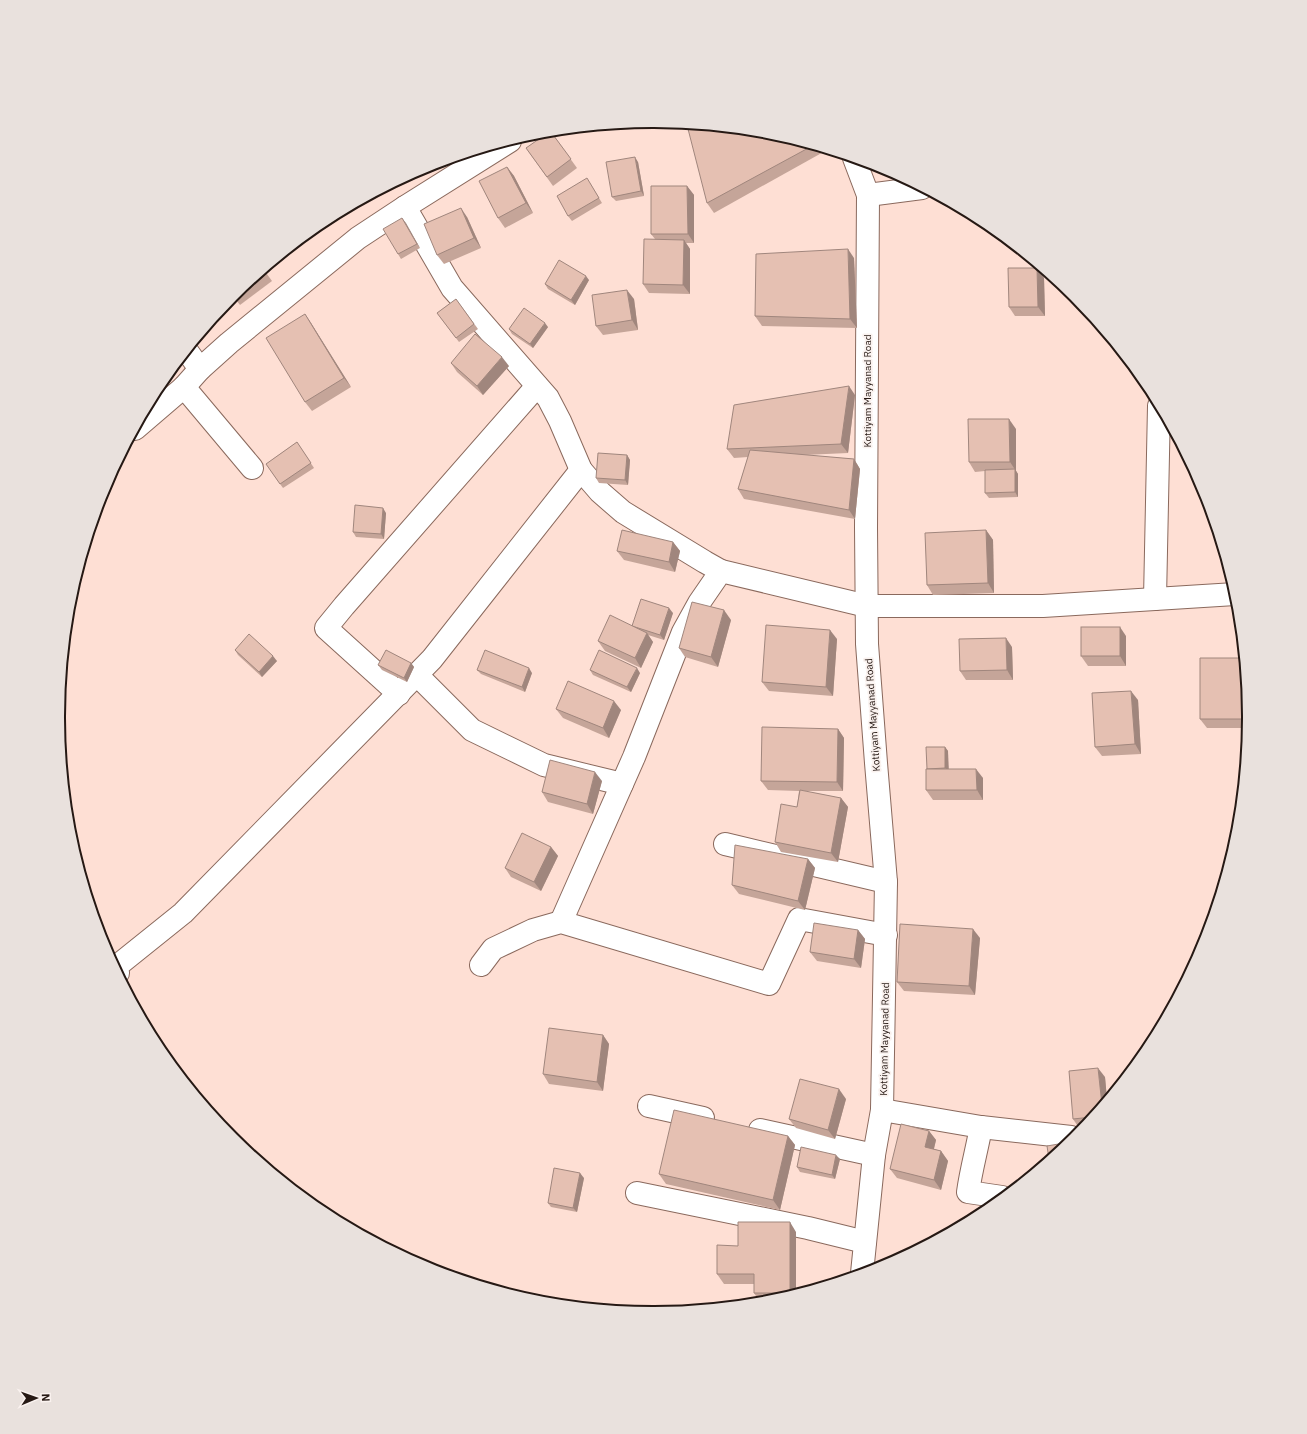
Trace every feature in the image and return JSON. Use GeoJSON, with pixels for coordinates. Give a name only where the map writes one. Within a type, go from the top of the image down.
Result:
{"type":"FeatureCollection","features":[{"type":"Feature","properties":{"kind":"street"},"geometry":{"type":"LineString","coordinates":[[145,421],[184,387],[200,369],[229,343],[358,238],[494,151]]}},
{"type":"Feature","properties":{"kind":"street","name":"Kottiyam Mayyanad Road"},"geometry":{"type":"LineString","coordinates":[[857,165],[868,195],[866,528],[867,644],[886,882],[882,1110],[874,1155],[863,1267]]}},
{"type":"Feature","properties":{"kind":"street"},"geometry":{"type":"LineString","coordinates":[[868,195],[914,189]]}},
{"type":"Feature","properties":{"kind":"street"},"geometry":{"type":"LineString","coordinates":[[405,207],[452,288],[548,398],[560,421],[581,470],[600,492],[623,512],[721,571],[867,606],[1043,606],[1229,594]]}},
{"type":"Feature","properties":{"kind":"street"},"geometry":{"type":"LineString","coordinates":[[190,355],[200,369]]}},
{"type":"Feature","properties":{"kind":"street"},"geometry":{"type":"LineString","coordinates":[[399,694],[326,628],[537,386]]}},
{"type":"Feature","properties":{"kind":"street"},"geometry":{"type":"LineString","coordinates":[[184,387],[252,468]]}},
{"type":"Feature","properties":{"kind":"street"},"geometry":{"type":"LineString","coordinates":[[1155,599],[1159,416]]}},
{"type":"Feature","properties":{"kind":"street"},"geometry":{"type":"LineString","coordinates":[[120,964],[183,913],[432,659],[581,470]]}},
{"type":"Feature","properties":{"kind":"street"},"geometry":{"type":"LineString","coordinates":[[561,922],[634,757],[683,632],[699,603],[721,571]]}},
{"type":"Feature","properties":{"kind":"street"},"geometry":{"type":"LineString","coordinates":[[417,675],[472,730],[544,764],[622,784]]}},
{"type":"Feature","properties":{"kind":"street"},"geometry":{"type":"LineString","coordinates":[[725,844],[886,882]]}},
{"type":"Feature","properties":{"kind":"street"},"geometry":{"type":"LineString","coordinates":[[481,965],[493,949],[533,930],[561,922],[769,984],[799,919],[886,935]]}},
{"type":"Feature","properties":{"kind":"street"},"geometry":{"type":"LineString","coordinates":[[649,1106],[719,1121]]}},
{"type":"Feature","properties":{"kind":"street"},"geometry":{"type":"LineString","coordinates":[[882,1110],[981,1127],[1066,1136]]}},
{"type":"Feature","properties":{"kind":"street"},"geometry":{"type":"LineString","coordinates":[[742,1126],[874,1155]]}},
{"type":"Feature","properties":{"kind":"street"},"geometry":{"type":"LineString","coordinates":[[981,1127],[968,1192],[995,1196]]}},
{"type":"Feature","properties":{"kind":"street"},"geometry":{"type":"LineString","coordinates":[[637,1193],[808,1228],[865,1242]]}},
{"type":"Feature","properties":{"kind":"building"},"geometry":{"type":"Polygon","coordinates":[[[688,130],[768,140],[806,149],[707,203],[688,130]]]}},
{"type":"Feature","properties":{"kind":"building"},"geometry":{"type":"Polygon","coordinates":[[[555,137],[571,159],[547,177],[526,148],[537,141],[555,137]]]}},
{"type":"Feature","properties":{"kind":"building"},"geometry":{"type":"Polygon","coordinates":[[[635,157],[641,191],[612,197],[606,162],[635,157]]]}},
{"type":"Feature","properties":{"kind":"building"},"geometry":{"type":"Polygon","coordinates":[[[507,167],[526,203],[498,218],[479,181],[507,167]]]}},
{"type":"Feature","properties":{"kind":"building"},"geometry":{"type":"Polygon","coordinates":[[[587,178],[599,198],[568,216],[557,196],[587,178]]]}},
{"type":"Feature","properties":{"kind":"building"},"geometry":{"type":"Polygon","coordinates":[[[651,186],[687,186],[688,234],[651,234],[651,186]]]}},
{"type":"Feature","properties":{"kind":"building"},"geometry":{"type":"Polygon","coordinates":[[[461,208],[474,238],[437,255],[424,224],[461,208]]]}},
{"type":"Feature","properties":{"kind":"building"},"geometry":{"type":"Polygon","coordinates":[[[402,218],[417,244],[398,254],[383,229],[402,218]]]}},
{"type":"Feature","properties":{"kind":"building"},"geometry":{"type":"Polygon","coordinates":[[[644,239],[684,240],[683,285],[643,284],[644,239]]]}},
{"type":"Feature","properties":{"kind":"building"},"geometry":{"type":"Polygon","coordinates":[[[848,249],[850,319],[755,316],[756,254],[848,249]]]}},
{"type":"Feature","properties":{"kind":"building"},"geometry":{"type":"Polygon","coordinates":[[[559,260],[586,276],[571,300],[545,284],[559,260]]]}},
{"type":"Feature","properties":{"kind":"building"},"geometry":{"type":"Polygon","coordinates":[[[1008,268],[1034,268],[1037,271],[1038,307],[1009,307],[1008,268]]]}},
{"type":"Feature","properties":{"kind":"building"},"geometry":{"type":"Polygon","coordinates":[[[627,290],[632,320],[596,326],[592,295],[627,290]]]}},
{"type":"Feature","properties":{"kind":"building"},"geometry":{"type":"Polygon","coordinates":[[[456,299],[474,324],[456,338],[437,313],[456,299]]]}},
{"type":"Feature","properties":{"kind":"building"},"geometry":{"type":"Polygon","coordinates":[[[524,308],[545,323],[530,344],[509,329],[524,308]]]}},
{"type":"Feature","properties":{"kind":"building"},"geometry":{"type":"Polygon","coordinates":[[[305,314],[344,378],[305,402],[266,338],[305,314]]]}},
{"type":"Feature","properties":{"kind":"building"},"geometry":{"type":"Polygon","coordinates":[[[475,334],[502,357],[477,386],[451,363],[475,334]]]}},
{"type":"Feature","properties":{"kind":"building"},"geometry":{"type":"Polygon","coordinates":[[[849,386],[841,444],[727,449],[734,405],[849,386]]]}},
{"type":"Feature","properties":{"kind":"building"},"geometry":{"type":"Polygon","coordinates":[[[968,419],[1009,419],[1010,462],[969,462],[968,419]]]}},
{"type":"Feature","properties":{"kind":"building"},"geometry":{"type":"Polygon","coordinates":[[[297,442],[311,463],[280,484],[266,464],[297,442]]]}},
{"type":"Feature","properties":{"kind":"building"},"geometry":{"type":"Polygon","coordinates":[[[750,450],[854,459],[849,510],[738,489],[750,450]]]}},
{"type":"Feature","properties":{"kind":"building"},"geometry":{"type":"Polygon","coordinates":[[[598,453],[627,455],[625,480],[596,478],[598,453]]]}},
{"type":"Feature","properties":{"kind":"building"},"geometry":{"type":"Polygon","coordinates":[[[1015,469],[1015,492],[985,493],[985,470],[1015,469]]]}},
{"type":"Feature","properties":{"kind":"building"},"geometry":{"type":"Polygon","coordinates":[[[355,505],[383,508],[381,534],[353,532],[355,505]]]}},
{"type":"Feature","properties":{"kind":"building"},"geometry":{"type":"Polygon","coordinates":[[[622,530],[673,542],[669,562],[617,551],[622,530]]]}},
{"type":"Feature","properties":{"kind":"building"},"geometry":{"type":"Polygon","coordinates":[[[986,530],[988,583],[927,585],[925,533],[986,530]]]}},
{"type":"Feature","properties":{"kind":"building"},"geometry":{"type":"Polygon","coordinates":[[[641,599],[669,608],[660,635],[632,626],[641,599]]]}},
{"type":"Feature","properties":{"kind":"building"},"geometry":{"type":"Polygon","coordinates":[[[692,602],[724,610],[711,657],[679,648],[692,602]]]}},
{"type":"Feature","properties":{"kind":"building"},"geometry":{"type":"Polygon","coordinates":[[[610,615],[647,633],[635,658],[598,641],[610,615]]]}},
{"type":"Feature","properties":{"kind":"building"},"geometry":{"type":"Polygon","coordinates":[[[766,625],[830,630],[826,687],[762,682],[766,625]]]}},
{"type":"Feature","properties":{"kind":"building"},"geometry":{"type":"Polygon","coordinates":[[[1081,627],[1120,627],[1120,656],[1081,656],[1081,627]]]}},
{"type":"Feature","properties":{"kind":"building"},"geometry":{"type":"Polygon","coordinates":[[[249,634],[273,656],[259,672],[235,650],[249,634]]]}},
{"type":"Feature","properties":{"kind":"building"},"geometry":{"type":"Polygon","coordinates":[[[1006,638],[1007,670],[960,671],[959,639],[1006,638]]]}},
{"type":"Feature","properties":{"kind":"building"},"geometry":{"type":"Polygon","coordinates":[[[386,650],[411,663],[404,678],[378,665],[386,650]]]}},
{"type":"Feature","properties":{"kind":"building"},"geometry":{"type":"Polygon","coordinates":[[[485,650],[529,668],[522,687],[477,670],[485,650]]]}},
{"type":"Feature","properties":{"kind":"building"},"geometry":{"type":"Polygon","coordinates":[[[599,650],[637,668],[627,687],[590,670],[599,650]]]}},
{"type":"Feature","properties":{"kind":"building"},"geometry":{"type":"Polygon","coordinates":[[[1200,658],[1239,658],[1242,719],[1200,719],[1200,658]]]}},
{"type":"Feature","properties":{"kind":"building"},"geometry":{"type":"Polygon","coordinates":[[[568,681],[614,701],[603,728],[556,709],[568,681]]]}},
{"type":"Feature","properties":{"kind":"building"},"geometry":{"type":"Polygon","coordinates":[[[1131,691],[1135,744],[1095,747],[1092,693],[1131,691]]]}},
{"type":"Feature","properties":{"kind":"building"},"geometry":{"type":"Polygon","coordinates":[[[762,727],[838,729],[837,782],[761,781],[762,727]]]}},
{"type":"Feature","properties":{"kind":"building"},"geometry":{"type":"Polygon","coordinates":[[[926,747],[945,747],[945,768],[927,769],[926,747]]]}},
{"type":"Feature","properties":{"kind":"building"},"geometry":{"type":"Polygon","coordinates":[[[550,760],[595,772],[587,804],[542,792],[550,760]]]}},
{"type":"Feature","properties":{"kind":"building"},"geometry":{"type":"Polygon","coordinates":[[[926,769],[976,769],[977,790],[926,790],[926,769]]]}},
{"type":"Feature","properties":{"kind":"building"},"geometry":{"type":"Polygon","coordinates":[[[800,790],[841,798],[831,853],[775,842],[781,804],[797,807],[800,790]]]}},
{"type":"Feature","properties":{"kind":"building"},"geometry":{"type":"Polygon","coordinates":[[[522,833],[551,847],[534,882],[505,868],[522,833]]]}},
{"type":"Feature","properties":{"kind":"building"},"geometry":{"type":"Polygon","coordinates":[[[735,845],[808,859],[798,901],[732,885],[735,845]]]}},
{"type":"Feature","properties":{"kind":"building"},"geometry":{"type":"Polygon","coordinates":[[[814,923],[858,930],[854,959],[810,952],[814,923]]]}},
{"type":"Feature","properties":{"kind":"building"},"geometry":{"type":"Polygon","coordinates":[[[900,924],[973,929],[969,986],[897,982],[900,924]]]}},
{"type":"Feature","properties":{"kind":"building"},"geometry":{"type":"Polygon","coordinates":[[[549,1028],[603,1035],[597,1082],[543,1074],[549,1028]]]}},
{"type":"Feature","properties":{"kind":"building"},"geometry":{"type":"Polygon","coordinates":[[[1098,1068],[1101,1098],[1084,1118],[1073,1119],[1069,1071],[1098,1068]]]}},
{"type":"Feature","properties":{"kind":"building"},"geometry":{"type":"Polygon","coordinates":[[[800,1079],[839,1089],[828,1130],[789,1119],[800,1079]]]}},
{"type":"Feature","properties":{"kind":"building"},"geometry":{"type":"Polygon","coordinates":[[[674,1110],[788,1136],[773,1200],[659,1174],[674,1110]]]}},
{"type":"Feature","properties":{"kind":"building"},"geometry":{"type":"Polygon","coordinates":[[[901,1124],[929,1131],[925,1147],[941,1151],[934,1180],[890,1169],[901,1124]]]}},
{"type":"Feature","properties":{"kind":"building"},"geometry":{"type":"Polygon","coordinates":[[[1058,1144],[1048,1153],[1047,1146],[1058,1144]]]}},
{"type":"Feature","properties":{"kind":"building"},"geometry":{"type":"Polygon","coordinates":[[[801,1147],[836,1155],[832,1175],[797,1167],[801,1147]]]}},
{"type":"Feature","properties":{"kind":"building"},"geometry":{"type":"Polygon","coordinates":[[[554,1168],[580,1173],[573,1208],[548,1203],[554,1168]]]}},
{"type":"Feature","properties":{"kind":"building"},"geometry":{"type":"Polygon","coordinates":[[[738,1222],[790,1222],[790,1289],[772,1293],[754,1293],[754,1274],[717,1274],[717,1245],[738,1246],[738,1222]]]}}]}
